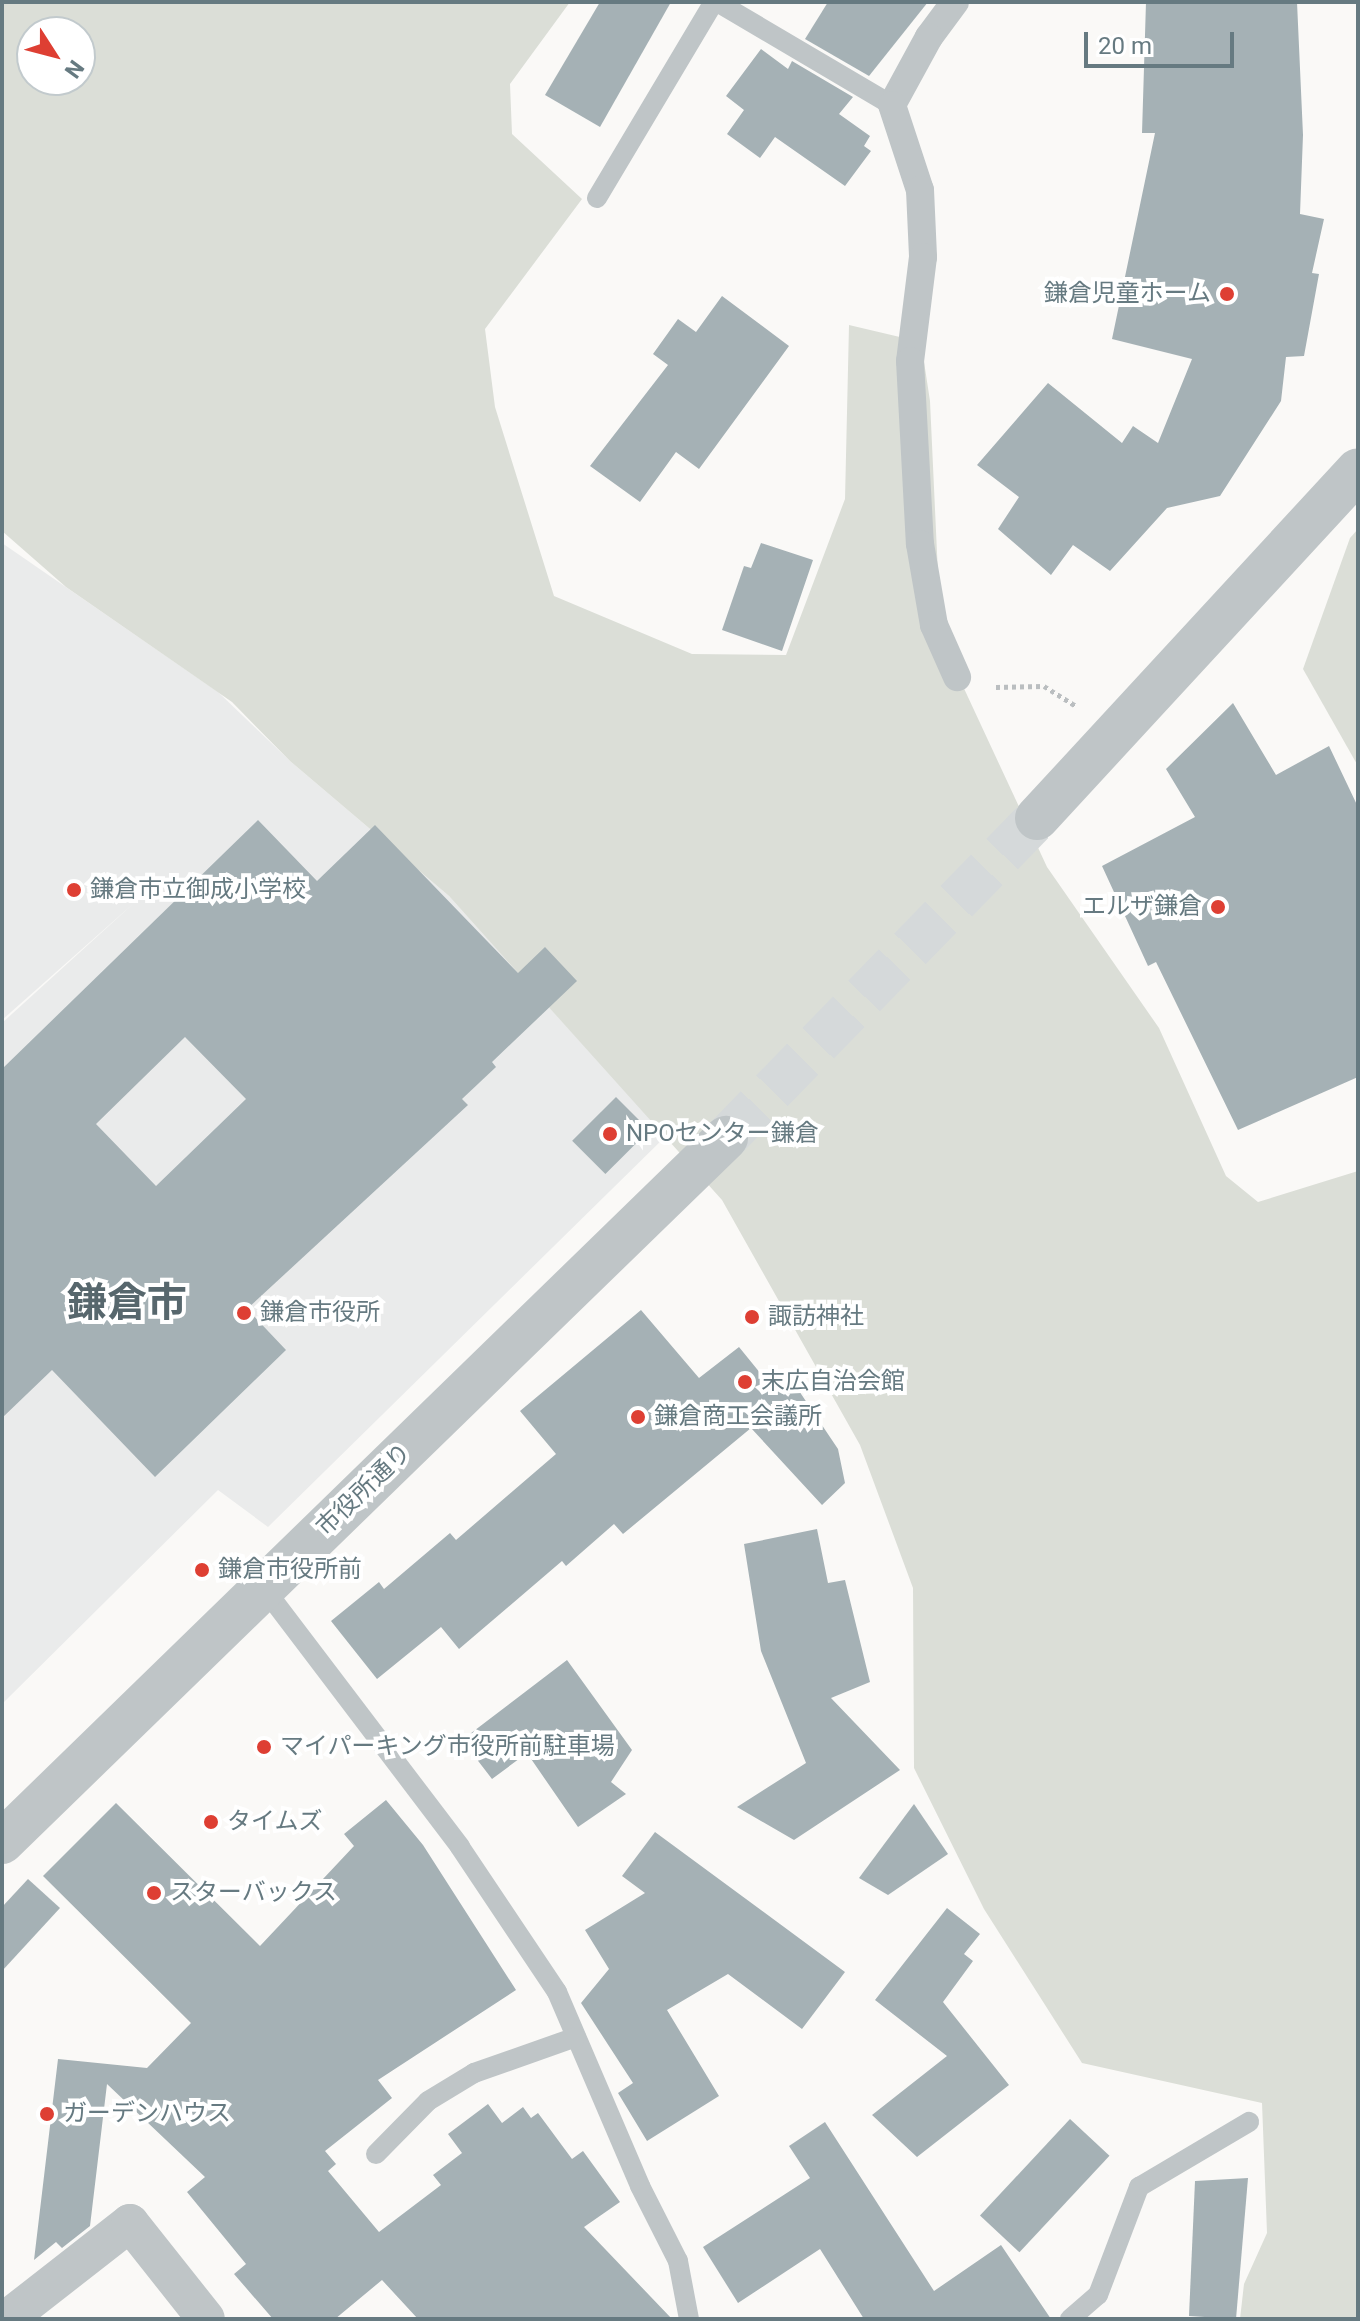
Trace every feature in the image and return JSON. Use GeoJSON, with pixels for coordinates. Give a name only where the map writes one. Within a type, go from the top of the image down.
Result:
{"type":"FeatureCollection","features":[{"type":"Feature","properties":{"kind":"street"},"geometry":{"type":"LineString","coordinates":[[955,2],[929,37],[892,105],[920,190],[923,257],[910,361],[920,544],[934,625],[957,677]]}},
{"type":"Feature","properties":{"kind":"street"},"geometry":{"type":"LineString","coordinates":[[1037,818],[1358,470]]}},
{"type":"Feature","properties":{"kind":"street","name":"市役所通り"},"geometry":{"type":"LineString","coordinates":[[2,1842],[726,1138]]}},
{"type":"Feature","properties":{"kind":"street"},"geometry":{"type":"LineString","coordinates":[[7,2319],[130,2223],[206,2319]]}},
{"type":"Feature","properties":{"kind":"lane"},"geometry":{"type":"LineString","coordinates":[[597,198],[715,2],[892,105]]}},
{"type":"Feature","properties":{"kind":"lane"},"geometry":{"type":"LineString","coordinates":[[263,1587],[460,1847],[557,1992],[678,2261],[689,2319]]}},
{"type":"Feature","properties":{"kind":"lane"},"geometry":{"type":"LineString","coordinates":[[376,2154],[428,2101],[474,2073],[576,2037]]}},
{"type":"Feature","properties":{"kind":"lane"},"geometry":{"type":"LineString","coordinates":[[1070,2319],[1098,2295],[1139,2187],[1249,2122]]}},
{"type":"Feature","properties":{"kind":"path"},"geometry":{"type":"LineString","coordinates":[[957,677],[1003,689],[1044,686]]}},
{"type":"Feature","properties":{"kind":"shaded area"},"geometry":{"type":"Polygon","coordinates":[[[2,2],[570,2],[510,84],[512,134],[582,199],[485,329],[495,407],[554,596],[692,654],[786,655],[845,499],[849,325],[921,342],[930,401],[941,639],[1047,867],[1159,1028],[1226,1176],[1258,1202],[1358,1171],[1358,2319],[1240,2319],[1244,2284],[1267,2233],[1262,2103],[1082,2063],[984,1909],[914,1768],[913,1588],[860,1445],[722,1200],[449,896],[290,761],[232,702],[66,587],[2,531],[2,2]]]}},
{"type":"Feature","properties":{"kind":"shaded area"},"geometry":{"type":"Polygon","coordinates":[[[1358,529],[1358,766],[1303,669],[1350,538],[1358,529]]]}},
{"type":"Feature","properties":{"kind":"shaded area","name":"鎌倉市役所"},"geometry":{"type":"Polygon","coordinates":[[[2,543],[218,692],[290,761],[449,896],[666,1136],[268,1527],[218,1490],[2,1704],[2,1023],[134,903],[2,1020],[2,543]]]}},
{"type":"Feature","properties":{"kind":"building"},"geometry":{"type":"Polygon","coordinates":[[[600,2],[671,2],[600,127],[545,95],[600,2]]]}},
{"type":"Feature","properties":{"kind":"building"},"geometry":{"type":"Polygon","coordinates":[[[828,2],[928,2],[869,76],[805,39],[828,2]]]}},
{"type":"Feature","properties":{"kind":"building","name":"鎌倉児童ホーム"},"geometry":{"type":"Polygon","coordinates":[[[1146,2],[1297,2],[1303,135],[1300,214],[1324,219],[1312,273],[1319,274],[1304,356],[1286,357],[1281,401],[1220,496],[1167,508],[1110,571],[1073,545],[1051,575],[998,529],[1019,497],[977,465],[1048,383],[1122,443],[1133,426],[1158,443],[1192,359],[1112,339],[1155,133],[1142,133],[1146,2]]]}},
{"type":"Feature","properties":{"kind":"building"},"geometry":{"type":"Polygon","coordinates":[[[761,49],[788,69],[792,61],[853,97],[839,114],[870,136],[864,146],[871,151],[845,186],[775,137],[760,158],[727,134],[744,110],[726,96],[761,49]]]}},
{"type":"Feature","properties":{"kind":"building"},"geometry":{"type":"Polygon","coordinates":[[[722,296],[789,346],[699,469],[676,452],[640,502],[590,466],[668,365],[653,354],[678,319],[696,332],[722,296]]]}},
{"type":"Feature","properties":{"kind":"building"},"geometry":{"type":"Polygon","coordinates":[[[761,543],[813,560],[782,651],[722,630],[744,566],[751,568],[761,543]]]}},
{"type":"Feature","properties":{"kind":"building","name":"エルザ鎌倉"},"geometry":{"type":"Polygon","coordinates":[[[1233,703],[1276,775],[1329,746],[1358,807],[1358,1077],[1238,1130],[1156,962],[1148,966],[1102,866],[1195,817],[1166,769],[1233,703]]]}},
{"type":"Feature","properties":{"kind":"building"},"geometry":{"type":"Polygon","coordinates":[[[258,820],[317,881],[375,825],[518,973],[545,947],[577,981],[492,1062],[496,1067],[462,1099],[468,1105],[247,1309],[286,1350],[155,1477],[52,1370],[2,1418],[2,1069],[258,820]],[[185,1037],[96,1124],[156,1186],[246,1099],[185,1037]]]}},
{"type":"Feature","properties":{"kind":"building","name":"NPOセンター鎌倉"},"geometry":{"type":"Polygon","coordinates":[[[616,1097],[649,1130],[605,1174],[572,1141],[616,1097]]]}},
{"type":"Feature","properties":{"kind":"building"},"geometry":{"type":"Polygon","coordinates":[[[641,1310],[699,1378],[739,1347],[769,1384],[785,1370],[838,1449],[845,1483],[822,1505],[751,1428],[623,1534],[614,1524],[566,1566],[562,1561],[459,1649],[441,1627],[377,1679],[331,1621],[379,1582],[384,1589],[450,1533],[456,1540],[556,1454],[520,1411],[641,1310]]]}},
{"type":"Feature","properties":{"kind":"building"},"geometry":{"type":"Polygon","coordinates":[[[817,1529],[828,1583],[845,1580],[870,1682],[831,1698],[900,1770],[794,1840],[737,1807],[806,1763],[761,1651],[744,1544],[817,1529]]]}},
{"type":"Feature","properties":{"kind":"building"},"geometry":{"type":"Polygon","coordinates":[[[567,1660],[632,1750],[611,1782],[626,1794],[578,1827],[527,1753],[492,1779],[462,1740],[567,1660]]]}},
{"type":"Feature","properties":{"kind":"building"},"geometry":{"type":"Polygon","coordinates":[[[386,1800],[423,1845],[516,1990],[378,2080],[392,2098],[325,2151],[336,2164],[328,2171],[379,2232],[441,2185],[433,2175],[462,2153],[448,2134],[488,2104],[502,2123],[523,2107],[531,2118],[538,2113],[572,2159],[583,2151],[620,2202],[584,2227],[672,2319],[418,2319],[382,2280],[335,2319],[273,2319],[234,2274],[246,2264],[187,2192],[205,2177],[107,2084],[90,2226],[62,2248],[56,2242],[34,2260],[58,2059],[147,2068],[191,2023],[43,1876],[116,1803],[260,1946],[354,1846],[344,1834],[386,1800]]]}},
{"type":"Feature","properties":{"kind":"building"},"geometry":{"type":"Polygon","coordinates":[[[914,1804],[948,1854],[888,1895],[859,1878],[914,1804]]]}},
{"type":"Feature","properties":{"kind":"building"},"geometry":{"type":"Polygon","coordinates":[[[655,1832],[845,1972],[802,2029],[728,1974],[667,2010],[719,2096],[647,2141],[618,2093],[633,2083],[581,2003],[609,1969],[585,1930],[645,1893],[622,1876],[655,1832]]]}},
{"type":"Feature","properties":{"kind":"building"},"geometry":{"type":"Polygon","coordinates":[[[28,1879],[60,1908],[2,1971],[2,1907],[28,1879]]]}},
{"type":"Feature","properties":{"kind":"building"},"geometry":{"type":"Polygon","coordinates":[[[947,1908],[980,1934],[964,1954],[973,1961],[943,2002],[1009,2085],[917,2157],[872,2115],[947,2056],[875,2000],[947,1908]]]}},
{"type":"Feature","properties":{"kind":"building"},"geometry":{"type":"Polygon","coordinates":[[[1070,2119],[1109,2156],[1019,2252],[980,2216],[1070,2119]]]}},
{"type":"Feature","properties":{"kind":"building"},"geometry":{"type":"Polygon","coordinates":[[[825,2122],[934,2291],[1001,2245],[1051,2319],[864,2319],[820,2249],[738,2303],[703,2247],[810,2178],[789,2146],[825,2122]]]}},
{"type":"Feature","properties":{"kind":"building"},"geometry":{"type":"Polygon","coordinates":[[[1248,2178],[1236,2319],[1189,2316],[1195,2181],[1248,2178]]]}},
{"type":"Feature","properties":{"kind":"tunnel"},"geometry":{"type":"LineString","coordinates":[[726,1138],[1037,818]]}},
{"type":"Feature","properties":{"kind":"place","name":"鎌倉児童ホーム"},"geometry":{"type":"Point","coordinates":[1227,294]}},
{"type":"Feature","properties":{"kind":"place","name":"鎌倉市立御成小学校"},"geometry":{"type":"Point","coordinates":[74,890]}},
{"type":"Feature","properties":{"kind":"place","name":"エルザ鎌倉"},"geometry":{"type":"Point","coordinates":[1218,907]}},
{"type":"Feature","properties":{"kind":"place","name":"NPOセンター鎌倉"},"geometry":{"type":"Point","coordinates":[610,1134]}},
{"type":"Feature","properties":{"kind":"place","name":"鎌倉市役所"},"geometry":{"type":"Point","coordinates":[244,1313]}},
{"type":"Feature","properties":{"kind":"place","name":"諏訪神社"},"geometry":{"type":"Point","coordinates":[752,1317]}},
{"type":"Feature","properties":{"kind":"place","name":"末広自治会館"},"geometry":{"type":"Point","coordinates":[745,1382]}},
{"type":"Feature","properties":{"kind":"place","name":"鎌倉商工会議所"},"geometry":{"type":"Point","coordinates":[638,1417]}},
{"type":"Feature","properties":{"kind":"place","name":"鎌倉市役所前"},"geometry":{"type":"Point","coordinates":[202,1570]}},
{"type":"Feature","properties":{"kind":"place","name":"マイパーキング市役所前駐車場"},"geometry":{"type":"Point","coordinates":[264,1747]}},
{"type":"Feature","properties":{"kind":"place","name":"タイムズ"},"geometry":{"type":"Point","coordinates":[211,1822]}},
{"type":"Feature","properties":{"kind":"place","name":"スターバックス"},"geometry":{"type":"Point","coordinates":[154,1893]}},
{"type":"Feature","properties":{"kind":"place","name":"ガーデンハウス"},"geometry":{"type":"Point","coordinates":[47,2114]}},
{"type":"Feature","properties":{"kind":"district","name":"鎌倉市"},"geometry":{"type":"Point","coordinates":[127,1303]}}]}
